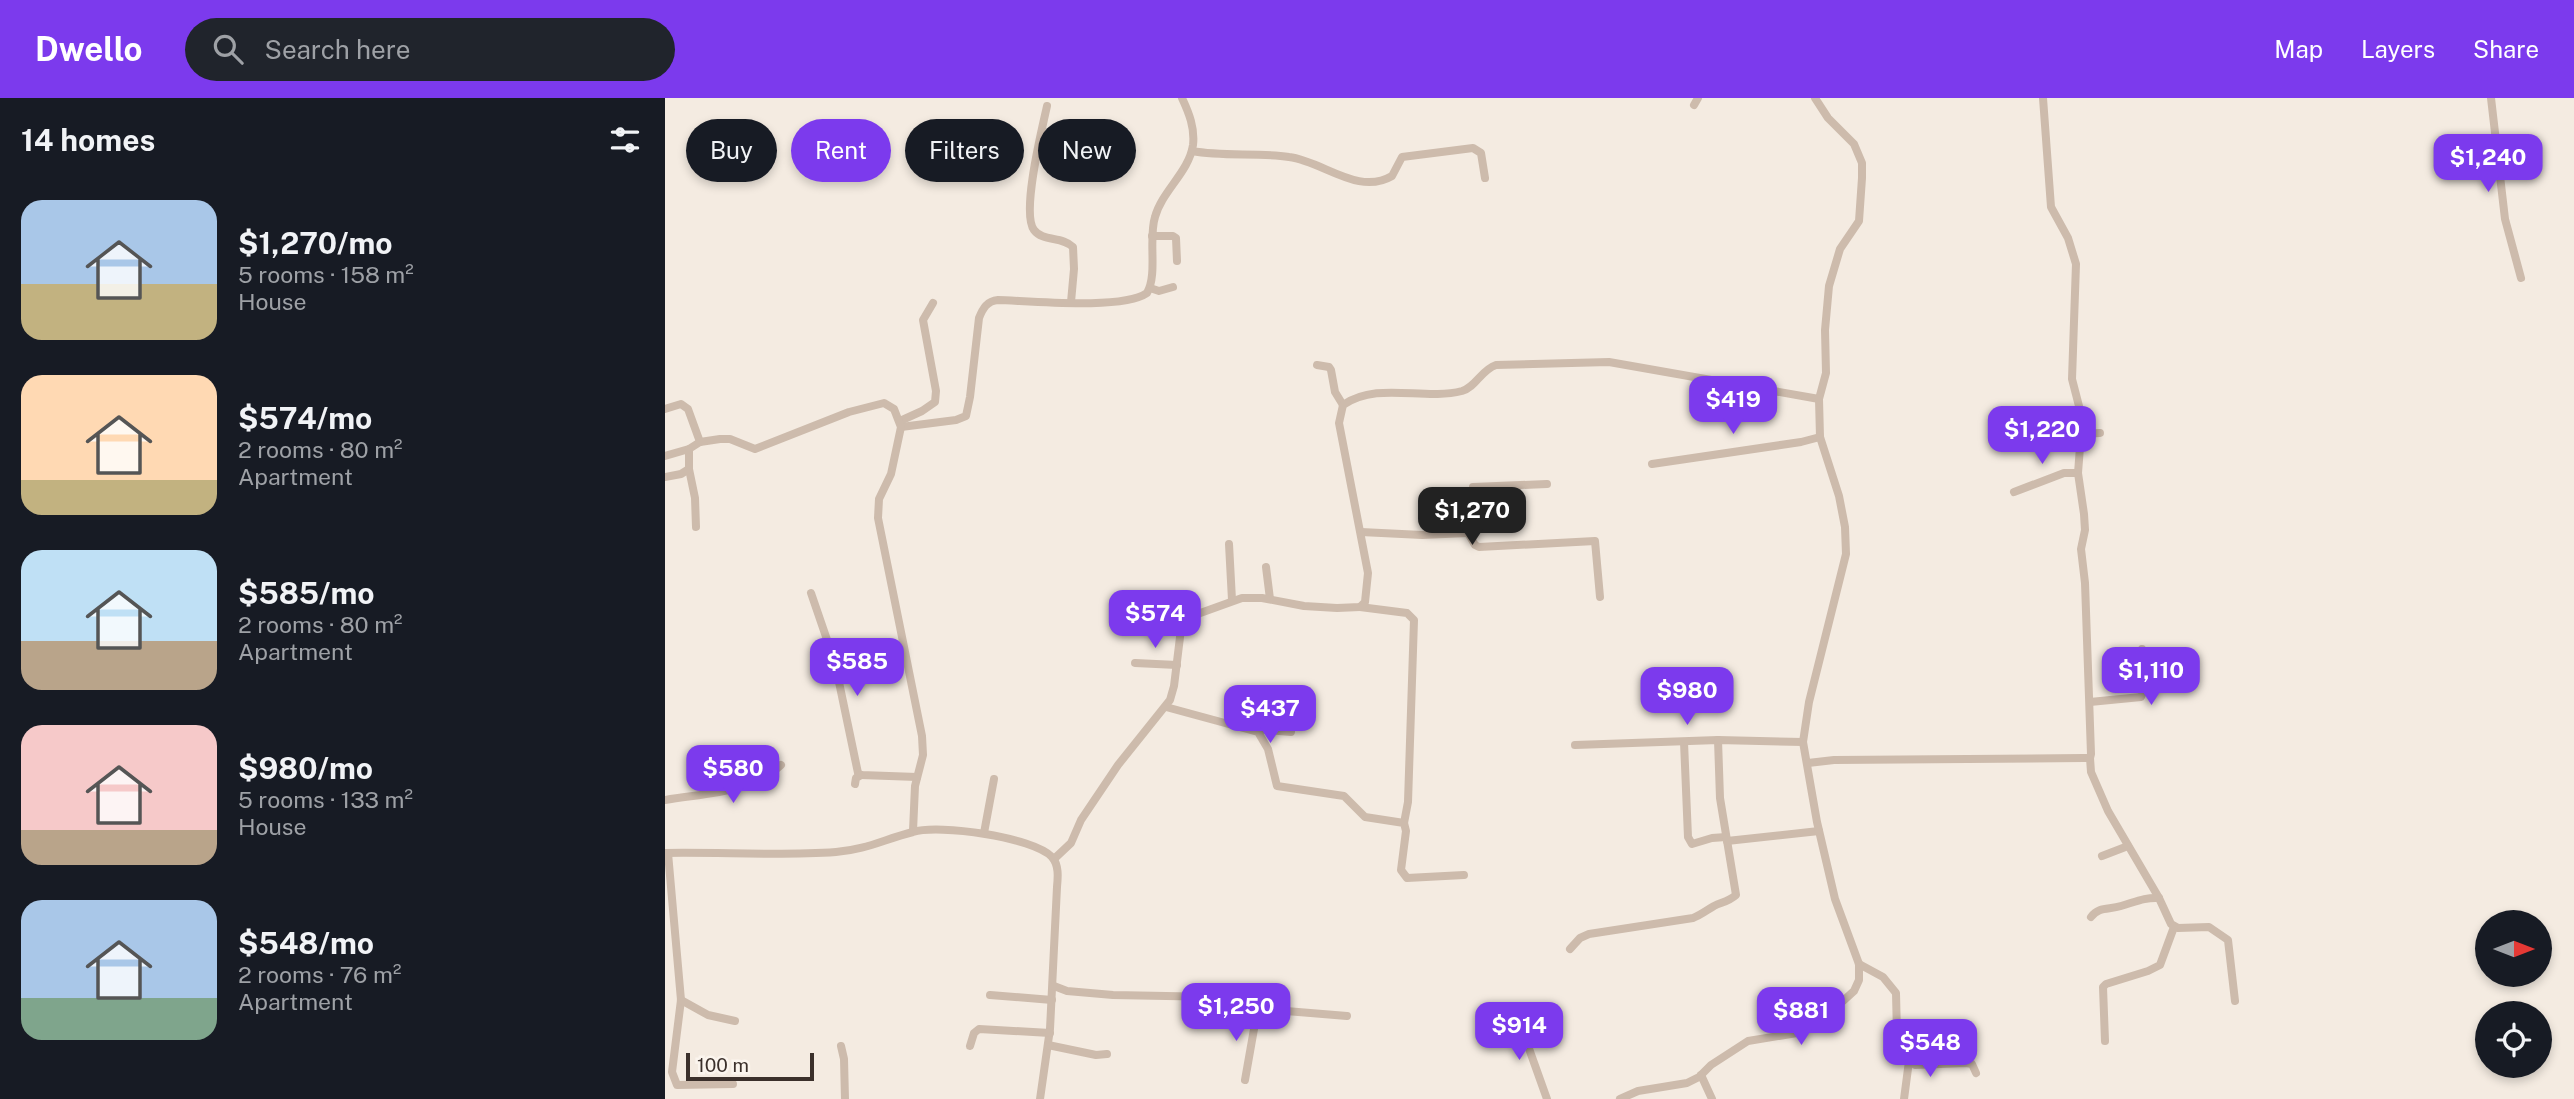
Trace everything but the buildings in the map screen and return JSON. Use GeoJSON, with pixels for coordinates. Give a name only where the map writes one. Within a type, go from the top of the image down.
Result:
{"type":"FeatureCollection","features":[{"type":"Feature","properties":{"kind":"street"},"geometry":{"type":"LineString","coordinates":[[900,424],[956,420],[965,416],[970,397],[978,326],[982,309],[989,303],[998,300],[1107,302],[1143,296],[1150,288],[1152,236],[1156,214],[1192,151],[1193,128],[1182,98]]}},
{"type":"Feature","properties":{"kind":"street"},"geometry":{"type":"LineString","coordinates":[[1620,1099],[1650,1087],[1687,1083],[1748,1041],[1797,1033],[1854,991],[1859,978],[1859,964],[1835,899],[1803,742],[1809,702],[1846,554],[1845,527],[1839,496],[1820,437],[1819,399],[1826,373],[1825,330],[1829,286],[1840,249],[1859,221],[1862,163],[1854,144],[1828,118],[1815,98]]}},
{"type":"Feature","properties":{"kind":"street"},"geometry":{"type":"LineString","coordinates":[[2043,98],[2051,208],[2068,238],[2076,264],[2072,379],[2080,410],[2078,473],[2085,521],[2081,566],[2085,583],[2091,772],[2174,927],[2160,965],[2103,987],[2105,1041]]}},
{"type":"Feature","properties":{"kind":"street"},"geometry":{"type":"LineString","coordinates":[[2491,98],[2505,219],[2521,278]]}},
{"type":"Feature","properties":{"kind":"street"},"geometry":{"type":"LineString","coordinates":[[1047,106],[1035,160],[1028,211],[1030,224],[1038,234],[1069,243],[1073,247],[1071,302]]}},
{"type":"Feature","properties":{"kind":"street"},"geometry":{"type":"LineString","coordinates":[[1192,151],[1290,157],[1356,181],[1372,183],[1392,176],[1402,157],[1473,148],[1479,149],[1481,153],[1485,178]]}},
{"type":"Feature","properties":{"kind":"street"},"geometry":{"type":"LineString","coordinates":[[1152,236],[1176,238],[1177,261]]}},
{"type":"Feature","properties":{"kind":"street"},"geometry":{"type":"LineString","coordinates":[[1150,288],[1159,290],[1173,287]]}},
{"type":"Feature","properties":{"kind":"street"},"geometry":{"type":"LineString","coordinates":[[900,424],[935,402],[936,391],[923,320],[933,303]]}},
{"type":"Feature","properties":{"kind":"street"},"geometry":{"type":"LineString","coordinates":[[1360,607],[1366,603],[1368,573],[1339,423],[1343,405],[1354,397],[1396,392],[1439,393],[1467,390],[1484,371],[1496,365],[1585,360],[1649,367],[1819,399]]}},
{"type":"Feature","properties":{"kind":"street"},"geometry":{"type":"LineString","coordinates":[[1317,365],[1329,367],[1335,392],[1343,405]]}},
{"type":"Feature","properties":{"kind":"street"},"geometry":{"type":"LineString","coordinates":[[665,409],[681,404],[688,409],[700,442]]}},
{"type":"Feature","properties":{"kind":"street"},"geometry":{"type":"LineString","coordinates":[[665,456],[689,449],[700,442],[730,439],[755,449],[849,412],[884,404],[891,406],[900,424],[891,474],[880,499],[878,518],[922,736],[923,760],[913,799],[913,831]]}},
{"type":"Feature","properties":{"kind":"street"},"geometry":{"type":"LineString","coordinates":[[2081,434],[2100,433]]}},
{"type":"Feature","properties":{"kind":"street"},"geometry":{"type":"LineString","coordinates":[[1652,464],[1820,437]]}},
{"type":"Feature","properties":{"kind":"street"},"geometry":{"type":"LineString","coordinates":[[689,449],[696,527]]}},
{"type":"Feature","properties":{"kind":"street"},"geometry":{"type":"LineString","coordinates":[[665,477],[681,474],[689,469]]}},
{"type":"Feature","properties":{"kind":"street"},"geometry":{"type":"LineString","coordinates":[[2014,492],[2064,473],[2078,473]]}},
{"type":"Feature","properties":{"kind":"street"},"geometry":{"type":"LineString","coordinates":[[1547,484],[1473,487],[1473,513],[1468,533],[1479,547],[1595,541],[1600,597]]}},
{"type":"Feature","properties":{"kind":"street"},"geometry":{"type":"LineString","coordinates":[[1361,532],[1422,535],[1468,533]]}},
{"type":"Feature","properties":{"kind":"street"},"geometry":{"type":"LineString","coordinates":[[1229,544],[1232,600]]}},
{"type":"Feature","properties":{"kind":"street"},"geometry":{"type":"LineString","coordinates":[[1266,567],[1270,600]]}},
{"type":"Feature","properties":{"kind":"street"},"geometry":{"type":"LineString","coordinates":[[811,593],[835,663],[853,751],[861,775]]}},
{"type":"Feature","properties":{"kind":"street"},"geometry":{"type":"LineString","coordinates":[[1054,859],[1071,843],[1080,820],[1124,756],[1166,707],[1174,686],[1181,629],[1188,620],[1197,613],[1232,600],[1270,600],[1304,606],[1360,607],[1407,613],[1414,620],[1408,802],[1401,870],[1406,878],[1464,875]]}},
{"type":"Feature","properties":{"kind":"street"},"geometry":{"type":"LineString","coordinates":[[2090,702],[2141,696],[2144,690],[2142,649]]}},
{"type":"Feature","properties":{"kind":"street"},"geometry":{"type":"LineString","coordinates":[[1135,663],[1177,666]]}},
{"type":"Feature","properties":{"kind":"street"},"geometry":{"type":"LineString","coordinates":[[1166,707],[1227,725],[1291,732]]}},
{"type":"Feature","properties":{"kind":"street"},"geometry":{"type":"LineString","coordinates":[[1251,729],[1264,739],[1277,786],[1343,796],[1352,801],[1365,817],[1404,823]]}},
{"type":"Feature","properties":{"kind":"street"},"geometry":{"type":"LineString","coordinates":[[1574,745],[1718,740],[1803,742]]}},
{"type":"Feature","properties":{"kind":"street"},"geometry":{"type":"LineString","coordinates":[[1570,948],[1584,936],[1692,918],[1731,900],[1736,891],[1719,783],[1718,740]]}},
{"type":"Feature","properties":{"kind":"street"},"geometry":{"type":"LineString","coordinates":[[1684,742],[1688,837],[1692,844],[1819,831]]}},
{"type":"Feature","properties":{"kind":"street"},"geometry":{"type":"LineString","coordinates":[[1808,763],[1834,760],[2089,758]]}},
{"type":"Feature","properties":{"kind":"street"},"geometry":{"type":"LineString","coordinates":[[665,800],[745,788],[767,778],[782,765]]}},
{"type":"Feature","properties":{"kind":"street"},"geometry":{"type":"LineString","coordinates":[[855,784],[856,778],[861,775],[917,777]]}},
{"type":"Feature","properties":{"kind":"street"},"geometry":{"type":"LineString","coordinates":[[984,833],[994,779]]}},
{"type":"Feature","properties":{"kind":"street"},"geometry":{"type":"LineString","coordinates":[[733,1084],[690,1086],[677,1085],[674,1081],[673,1057],[681,1000],[667,853],[834,852],[878,845],[913,831],[954,829],[984,833],[1046,852],[1054,859],[1058,869],[1054,986],[1040,1099]]}},
{"type":"Feature","properties":{"kind":"street"},"geometry":{"type":"LineString","coordinates":[[2102,856],[2129,846]]}},
{"type":"Feature","properties":{"kind":"street"},"geometry":{"type":"LineString","coordinates":[[2091,917],[2095,911],[2103,908],[2123,906],[2138,899],[2159,898]]}},
{"type":"Feature","properties":{"kind":"street"},"geometry":{"type":"LineString","coordinates":[[2174,927],[2209,928],[2228,940],[2235,1001]]}},
{"type":"Feature","properties":{"kind":"street"},"geometry":{"type":"LineString","coordinates":[[1859,964],[1883,976],[1896,993],[1897,1034],[1909,1061],[1915,1065],[1972,1064],[1976,1073]]}},
{"type":"Feature","properties":{"kind":"street"},"geometry":{"type":"LineString","coordinates":[[1054,986],[1113,995],[1219,997],[1240,1008],[1257,1012],[1286,1011],[1347,1016]]}},
{"type":"Feature","properties":{"kind":"street"},"geometry":{"type":"LineString","coordinates":[[990,995],[1052,1000]]}},
{"type":"Feature","properties":{"kind":"street"},"geometry":{"type":"LineString","coordinates":[[681,1000],[708,1015],[735,1021]]}},
{"type":"Feature","properties":{"kind":"street"},"geometry":{"type":"LineString","coordinates":[[1245,1080],[1257,1012]]}},
{"type":"Feature","properties":{"kind":"street"},"geometry":{"type":"LineString","coordinates":[[1517,1015],[1547,1099]]}},
{"type":"Feature","properties":{"kind":"street"},"geometry":{"type":"LineString","coordinates":[[970,1046],[974,1033],[979,1029],[1050,1033]]}},
{"type":"Feature","properties":{"kind":"street"},"geometry":{"type":"LineString","coordinates":[[1048,1045],[1095,1055],[1107,1054]]}},
{"type":"Feature","properties":{"kind":"street"},"geometry":{"type":"LineString","coordinates":[[841,1046],[845,1099]]}},
{"type":"Feature","properties":{"kind":"street"},"geometry":{"type":"LineString","coordinates":[[1905,1099],[1904,1083],[1909,1061]]}},
{"type":"Feature","properties":{"kind":"street"},"geometry":{"type":"LineString","coordinates":[[1701,1075],[1712,1099]]}}]}
